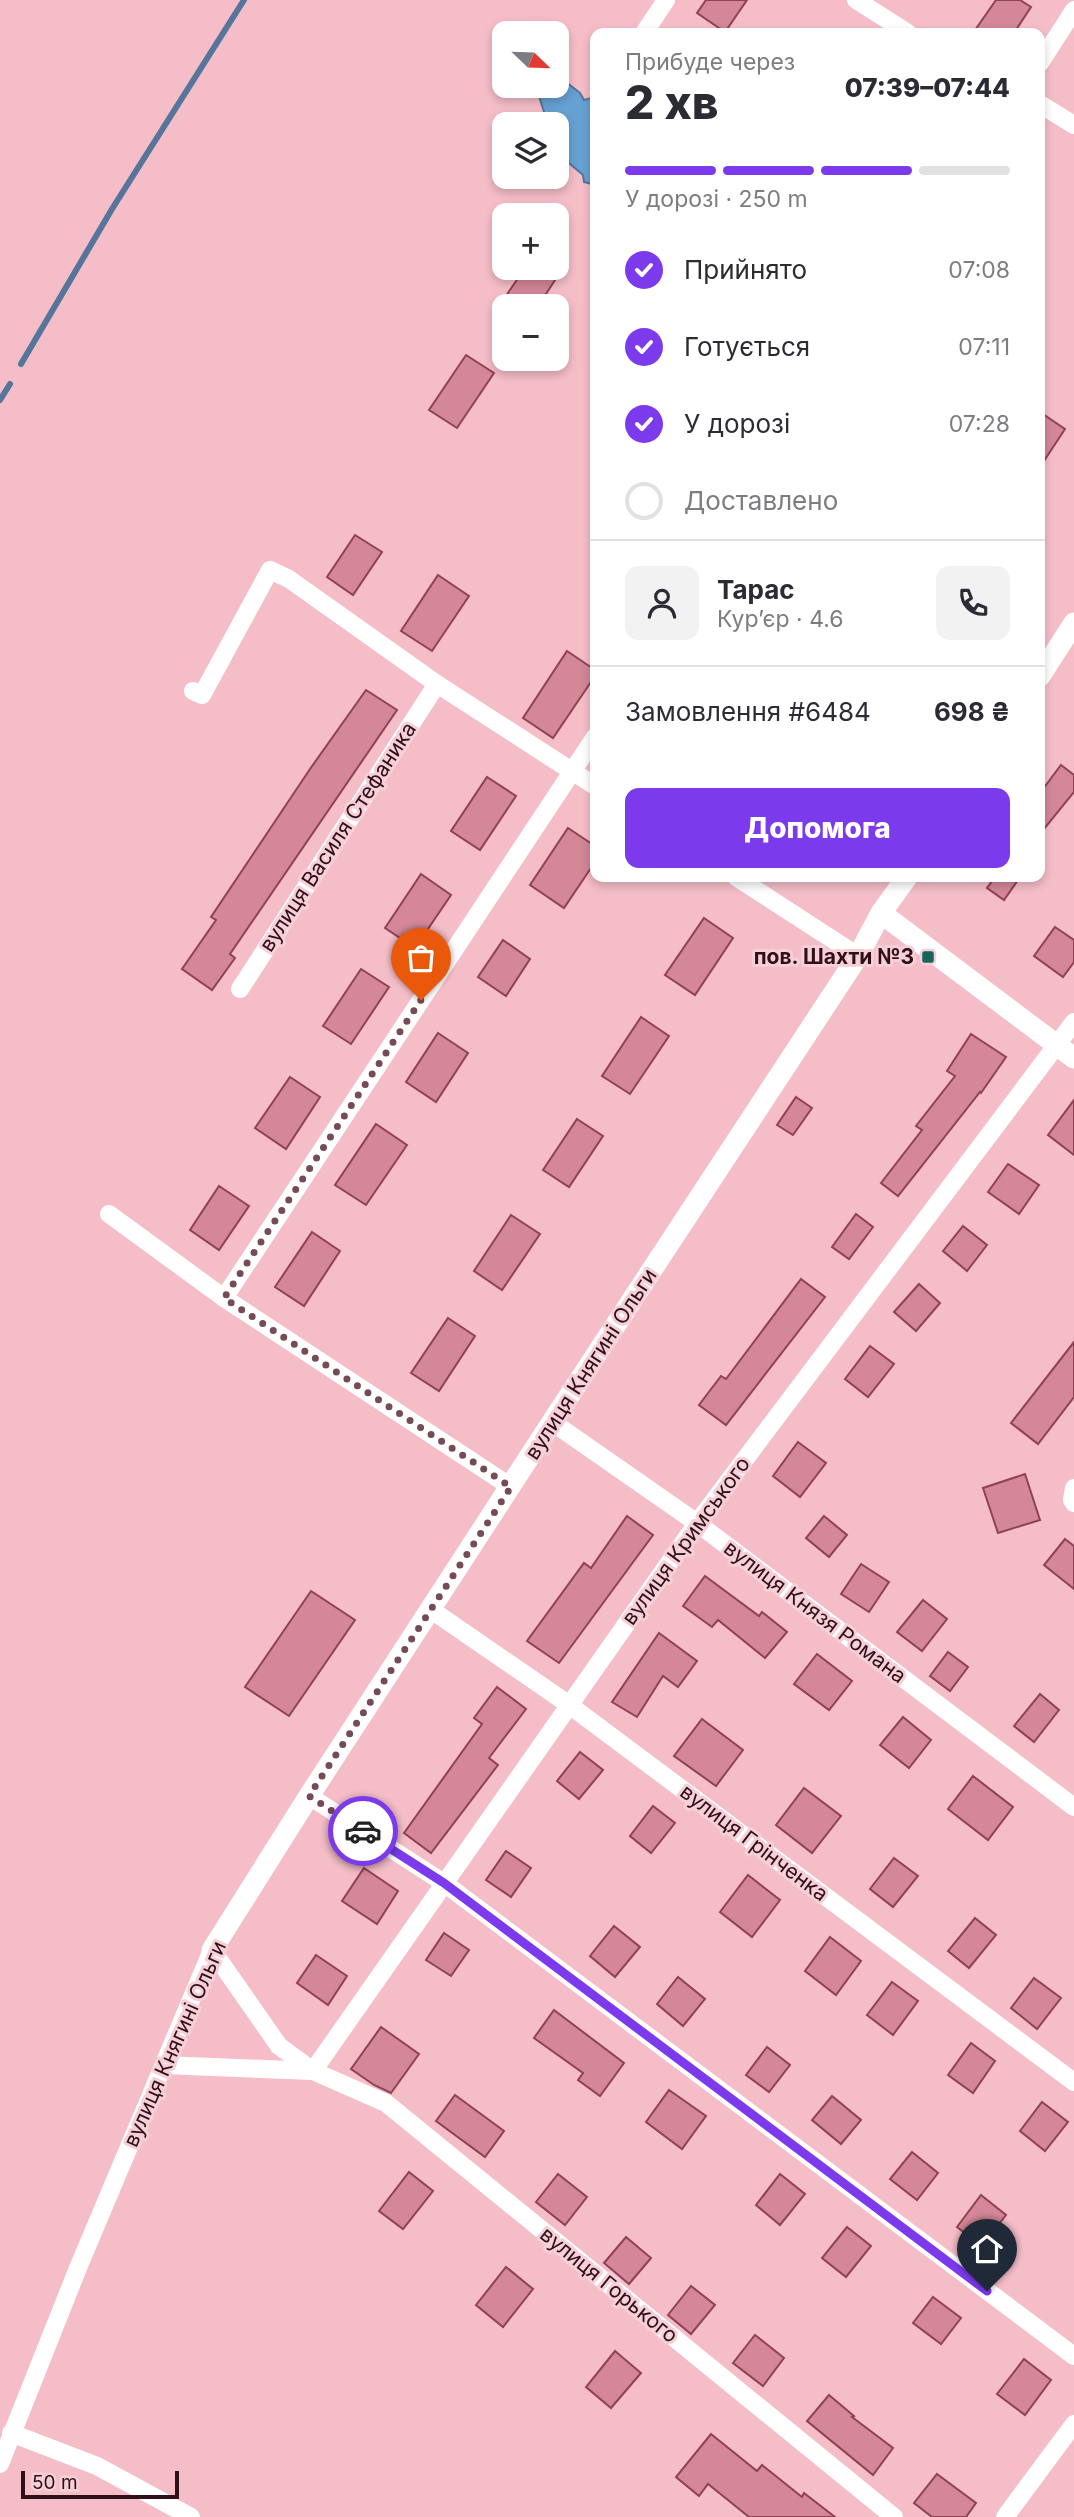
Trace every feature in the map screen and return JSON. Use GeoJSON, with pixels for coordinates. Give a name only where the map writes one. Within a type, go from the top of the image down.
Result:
{"type":"FeatureCollection","features":[{"type":"Feature","properties":{"kind":"street"},"geometry":{"type":"LineString","coordinates":[[647,28],[666,0]]}},
{"type":"Feature","properties":{"kind":"street"},"geometry":{"type":"LineString","coordinates":[[856,0],[900,28]]}},
{"type":"Feature","properties":{"kind":"street"},"geometry":{"type":"LineString","coordinates":[[1045,56],[1074,10]]}},
{"type":"Feature","properties":{"kind":"street"},"geometry":{"type":"LineString","coordinates":[[1045,107],[1074,125]]}},
{"type":"Feature","properties":{"kind":"street"},"geometry":{"type":"LineString","coordinates":[[193,691],[202,695],[270,570],[289,579],[437,684],[590,783]]}},
{"type":"Feature","properties":{"kind":"street"},"geometry":{"type":"LineString","coordinates":[[1045,668],[1074,623]]}},
{"type":"Feature","properties":{"kind":"street","name":"вулиця Василя Стефаника"},"geometry":{"type":"LineString","coordinates":[[240,989],[437,684]]}},
{"type":"Feature","properties":{"kind":"street"},"geometry":{"type":"LineString","coordinates":[[224,1298],[590,744]]}},
{"type":"Feature","properties":{"kind":"street"},"geometry":{"type":"LineString","coordinates":[[744,882],[858,956]]}},
{"type":"Feature","properties":{"kind":"street","name":"вулиця Княгині Ольги"},"geometry":{"type":"LineString","coordinates":[[0,2464],[212,1950],[430,1609],[858,956],[881,914],[903,882]]}},
{"type":"Feature","properties":{"kind":"street"},"geometry":{"type":"LineString","coordinates":[[881,914],[1074,1058]]}},
{"type":"Feature","properties":{"kind":"street","name":"вулиця Кримського"},"geometry":{"type":"LineString","coordinates":[[313,2071],[697,1523],[1074,1022]]}},
{"type":"Feature","properties":{"kind":"street"},"geometry":{"type":"LineString","coordinates":[[109,1214],[224,1298],[511,1487]]}},
{"type":"Feature","properties":{"kind":"street","name":"вулиця Князя Романа"},"geometry":{"type":"LineString","coordinates":[[552,1422],[697,1523],[1074,1807]]}},
{"type":"Feature","properties":{"kind":"street"},"geometry":{"type":"LineString","coordinates":[[1074,1489],[1074,1503]]}},
{"type":"Feature","properties":{"kind":"street","name":"вулиця Грінченка"},"geometry":{"type":"LineString","coordinates":[[430,1609],[568,1704],[1074,2082]]}},
{"type":"Feature","properties":{"kind":"street"},"geometry":{"type":"LineString","coordinates":[[309,1796],[444,1883],[1074,2356]]}},
{"type":"Feature","properties":{"kind":"street"},"geometry":{"type":"LineString","coordinates":[[212,1950],[279,2046],[313,2071]]}},
{"type":"Feature","properties":{"kind":"street"},"geometry":{"type":"LineString","coordinates":[[164,2065],[313,2071]]}},
{"type":"Feature","properties":{"kind":"street","name":"вулиця Горького"},"geometry":{"type":"LineString","coordinates":[[313,2071],[386,2103],[894,2517]]}},
{"type":"Feature","properties":{"kind":"street"},"geometry":{"type":"LineString","coordinates":[[1005,2517],[1074,2424]]}},
{"type":"Feature","properties":{"kind":"street"},"geometry":{"type":"LineString","coordinates":[[11,2432],[97,2466],[191,2517]]}},
{"type":"Feature","properties":{"kind":"water"},"geometry":{"type":"Polygon","coordinates":[[[569,84],[584,100],[590,98],[590,184],[584,182],[583,175],[569,163],[569,112],[544,112],[540,98],[569,98],[569,84]]]}},
{"type":"Feature","properties":{"kind":"building"},"geometry":{"type":"Polygon","coordinates":[[[706,0],[747,0],[728,28],[719,28],[697,13],[706,0]]]}},
{"type":"Feature","properties":{"kind":"building"},"geometry":{"type":"Polygon","coordinates":[[[996,0],[1020,0],[1031,7],[1017,28],[976,28],[996,0]]]}},
{"type":"Feature","properties":{"kind":"building"},"geometry":{"type":"Polygon","coordinates":[[[517,280],[555,280],[546,294],[507,294],[517,280]]]}},
{"type":"Feature","properties":{"kind":"building"},"geometry":{"type":"Polygon","coordinates":[[[466,355],[494,373],[457,428],[429,410],[466,355]]]}},
{"type":"Feature","properties":{"kind":"building"},"geometry":{"type":"Polygon","coordinates":[[[1045,415],[1065,429],[1045,459],[1045,415]]]}},
{"type":"Feature","properties":{"kind":"building"},"geometry":{"type":"Polygon","coordinates":[[[355,535],[382,552],[353,595],[327,577],[355,535]]]}},
{"type":"Feature","properties":{"kind":"building"},"geometry":{"type":"Polygon","coordinates":[[[438,575],[469,596],[432,651],[401,631],[438,575]]]}},
{"type":"Feature","properties":{"kind":"building"},"geometry":{"type":"Polygon","coordinates":[[[567,651],[590,667],[590,683],[553,738],[523,718],[567,651]]]}},
{"type":"Feature","properties":{"kind":"building"},"geometry":{"type":"Polygon","coordinates":[[[366,690],[397,710],[230,954],[235,958],[212,990],[182,969],[216,920],[211,917],[366,690]]]}},
{"type":"Feature","properties":{"kind":"building"},"geometry":{"type":"Polygon","coordinates":[[[1061,765],[1074,775],[1074,792],[1045,828],[1045,786],[1061,765]]]}},
{"type":"Feature","properties":{"kind":"building"},"geometry":{"type":"Polygon","coordinates":[[[487,777],[516,796],[480,850],[451,831],[487,777]]]}},
{"type":"Feature","properties":{"kind":"building"},"geometry":{"type":"Polygon","coordinates":[[[568,828],[590,843],[590,869],[564,908],[530,885],[568,828]]]}},
{"type":"Feature","properties":{"kind":"building"},"geometry":{"type":"Polygon","coordinates":[[[421,874],[451,895],[415,948],[385,928],[421,874]]]}},
{"type":"Feature","properties":{"kind":"building"},"geometry":{"type":"Polygon","coordinates":[[[991,882],[1017,882],[1004,900],[987,888],[991,882]]]}},
{"type":"Feature","properties":{"kind":"building"},"geometry":{"type":"Polygon","coordinates":[[[704,918],[733,938],[695,995],[665,975],[704,918]]]}},
{"type":"Feature","properties":{"kind":"building"},"geometry":{"type":"Polygon","coordinates":[[[1055,927],[1074,940],[1074,962],[1063,977],[1034,956],[1055,927]]]}},
{"type":"Feature","properties":{"kind":"building"},"geometry":{"type":"Polygon","coordinates":[[[503,940],[530,959],[506,996],[478,977],[503,940]]]}},
{"type":"Feature","properties":{"kind":"building"},"geometry":{"type":"Polygon","coordinates":[[[361,969],[389,987],[351,1044],[323,1026],[361,969]]]}},
{"type":"Feature","properties":{"kind":"building"},"geometry":{"type":"Polygon","coordinates":[[[641,1017],[669,1036],[630,1094],[602,1076],[641,1017]]]}},
{"type":"Feature","properties":{"kind":"building"},"geometry":{"type":"Polygon","coordinates":[[[438,1033],[468,1053],[436,1102],[406,1082],[438,1033]]]}},
{"type":"Feature","properties":{"kind":"building"},"geometry":{"type":"Polygon","coordinates":[[[971,1034],[1006,1057],[981,1093],[898,1196],[881,1183],[922,1130],[916,1126],[955,1076],[947,1071],[971,1034]]]}},
{"type":"Feature","properties":{"kind":"building"},"geometry":{"type":"Polygon","coordinates":[[[290,1077],[320,1097],[286,1149],[255,1128],[290,1077]]]}},
{"type":"Feature","properties":{"kind":"building"},"geometry":{"type":"Polygon","coordinates":[[[796,1097],[812,1108],[793,1135],[777,1125],[796,1097]]]}},
{"type":"Feature","properties":{"kind":"building"},"geometry":{"type":"Polygon","coordinates":[[[1074,1100],[1074,1155],[1048,1135],[1074,1100]]]}},
{"type":"Feature","properties":{"kind":"building"},"geometry":{"type":"Polygon","coordinates":[[[577,1119],[603,1136],[569,1187],[543,1170],[577,1119]]]}},
{"type":"Feature","properties":{"kind":"building"},"geometry":{"type":"Polygon","coordinates":[[[376,1124],[407,1145],[366,1205],[335,1185],[376,1124]]]}},
{"type":"Feature","properties":{"kind":"building"},"geometry":{"type":"Polygon","coordinates":[[[1008,1164],[1039,1185],[1019,1214],[988,1192],[1008,1164]]]}},
{"type":"Feature","properties":{"kind":"building"},"geometry":{"type":"Polygon","coordinates":[[[219,1186],[249,1206],[219,1250],[190,1230],[219,1186]]]}},
{"type":"Feature","properties":{"kind":"building"},"geometry":{"type":"Polygon","coordinates":[[[856,1214],[873,1227],[849,1259],[832,1247],[856,1214]]]}},
{"type":"Feature","properties":{"kind":"building"},"geometry":{"type":"Polygon","coordinates":[[[511,1215],[540,1234],[502,1290],[474,1271],[511,1215]]]}},
{"type":"Feature","properties":{"kind":"building"},"geometry":{"type":"Polygon","coordinates":[[[963,1226],[987,1245],[967,1271],[943,1251],[963,1226]]]}},
{"type":"Feature","properties":{"kind":"building"},"geometry":{"type":"Polygon","coordinates":[[[312,1232],[340,1251],[304,1306],[275,1287],[312,1232]]]}},
{"type":"Feature","properties":{"kind":"building"},"geometry":{"type":"Polygon","coordinates":[[[801,1279],[825,1297],[726,1425],[699,1405],[721,1376],[726,1379],[801,1279]]]}},
{"type":"Feature","properties":{"kind":"building"},"geometry":{"type":"Polygon","coordinates":[[[919,1284],[940,1303],[916,1331],[894,1312],[919,1284]]]}},
{"type":"Feature","properties":{"kind":"building"},"geometry":{"type":"Polygon","coordinates":[[[448,1318],[475,1336],[439,1391],[411,1373],[448,1318]]]}},
{"type":"Feature","properties":{"kind":"building"},"geometry":{"type":"Polygon","coordinates":[[[1074,1342],[1074,1397],[1038,1444],[1011,1423],[1074,1342]]]}},
{"type":"Feature","properties":{"kind":"building"},"geometry":{"type":"Polygon","coordinates":[[[870,1346],[894,1364],[868,1397],[845,1379],[870,1346]]]}},
{"type":"Feature","properties":{"kind":"building"},"geometry":{"type":"Polygon","coordinates":[[[798,1442],[826,1463],[800,1497],[773,1476],[798,1442]]]}},
{"type":"Feature","properties":{"kind":"building"},"geometry":{"type":"Polygon","coordinates":[[[1025,1474],[1040,1520],[998,1533],[983,1488],[1025,1474]]]}},
{"type":"Feature","properties":{"kind":"building"},"geometry":{"type":"Polygon","coordinates":[[[627,1516],[653,1535],[559,1663],[527,1641],[584,1563],[591,1568],[627,1516]]]}},
{"type":"Feature","properties":{"kind":"building"},"geometry":{"type":"Polygon","coordinates":[[[824,1516],[847,1535],[829,1557],[806,1538],[824,1516]]]}},
{"type":"Feature","properties":{"kind":"building"},"geometry":{"type":"Polygon","coordinates":[[[1065,1539],[1074,1546],[1074,1589],[1044,1565],[1065,1539]]]}},
{"type":"Feature","properties":{"kind":"building"},"geometry":{"type":"Polygon","coordinates":[[[861,1564],[889,1582],[869,1612],[841,1594],[861,1564]]]}},
{"type":"Feature","properties":{"kind":"building"},"geometry":{"type":"Polygon","coordinates":[[[705,1576],[759,1616],[762,1612],[787,1632],[765,1658],[718,1620],[712,1627],[683,1606],[705,1576]]]}},
{"type":"Feature","properties":{"kind":"building"},"geometry":{"type":"Polygon","coordinates":[[[311,1591],[355,1620],[289,1716],[245,1687],[311,1591]]]}},
{"type":"Feature","properties":{"kind":"building"},"geometry":{"type":"Polygon","coordinates":[[[923,1600],[947,1619],[922,1651],[897,1632],[923,1600]]]}},
{"type":"Feature","properties":{"kind":"building"},"geometry":{"type":"Polygon","coordinates":[[[659,1633],[697,1661],[678,1687],[663,1676],[637,1717],[612,1702],[659,1633]]]}},
{"type":"Feature","properties":{"kind":"building"},"geometry":{"type":"Polygon","coordinates":[[[948,1652],[968,1667],[950,1691],[930,1676],[948,1652]]]}},
{"type":"Feature","properties":{"kind":"building"},"geometry":{"type":"Polygon","coordinates":[[[817,1654],[852,1681],[829,1710],[794,1684],[817,1654]]]}},
{"type":"Feature","properties":{"kind":"building"},"geometry":{"type":"Polygon","coordinates":[[[497,1687],[526,1709],[489,1758],[498,1765],[431,1853],[404,1833],[482,1724],[474,1718],[497,1687]]]}},
{"type":"Feature","properties":{"kind":"building"},"geometry":{"type":"Polygon","coordinates":[[[1040,1694],[1059,1710],[1034,1742],[1014,1726],[1040,1694]]]}},
{"type":"Feature","properties":{"kind":"building"},"geometry":{"type":"Polygon","coordinates":[[[903,1717],[931,1740],[909,1768],[880,1745],[903,1717]]]}},
{"type":"Feature","properties":{"kind":"building"},"geometry":{"type":"Polygon","coordinates":[[[702,1719],[743,1750],[716,1786],[674,1756],[702,1719]]]}},
{"type":"Feature","properties":{"kind":"building"},"geometry":{"type":"Polygon","coordinates":[[[580,1752],[603,1770],[579,1799],[557,1781],[580,1752]]]}},
{"type":"Feature","properties":{"kind":"building"},"geometry":{"type":"Polygon","coordinates":[[[973,1776],[1013,1807],[988,1840],[948,1809],[973,1776]]]}},
{"type":"Feature","properties":{"kind":"building"},"geometry":{"type":"Polygon","coordinates":[[[804,1788],[841,1816],[812,1853],[776,1825],[804,1788]]]}},
{"type":"Feature","properties":{"kind":"building"},"geometry":{"type":"Polygon","coordinates":[[[653,1806],[675,1823],[651,1853],[630,1836],[653,1806]]]}},
{"type":"Feature","properties":{"kind":"building"},"geometry":{"type":"Polygon","coordinates":[[[506,1851],[531,1868],[511,1897],[486,1880],[506,1851]]]}},
{"type":"Feature","properties":{"kind":"building"},"geometry":{"type":"Polygon","coordinates":[[[894,1858],[918,1876],[893,1907],[870,1889],[894,1858]]]}},
{"type":"Feature","properties":{"kind":"building"},"geometry":{"type":"Polygon","coordinates":[[[364,1868],[398,1891],[377,1924],[342,1901],[364,1868]]]}},
{"type":"Feature","properties":{"kind":"building"},"geometry":{"type":"Polygon","coordinates":[[[748,1875],[780,1900],[752,1937],[720,1912],[748,1875]]]}},
{"type":"Feature","properties":{"kind":"building"},"geometry":{"type":"Polygon","coordinates":[[[975,1918],[996,1935],[969,1968],[948,1951],[975,1918]]]}},
{"type":"Feature","properties":{"kind":"building"},"geometry":{"type":"Polygon","coordinates":[[[614,1926],[640,1947],[615,1977],[590,1956],[614,1926]]]}},
{"type":"Feature","properties":{"kind":"building"},"geometry":{"type":"Polygon","coordinates":[[[444,1933],[469,1950],[451,1976],[426,1960],[444,1933]]]}},
{"type":"Feature","properties":{"kind":"building"},"geometry":{"type":"Polygon","coordinates":[[[830,1937],[861,1961],[836,1995],[805,1971],[830,1937]]]}},
{"type":"Feature","properties":{"kind":"building"},"geometry":{"type":"Polygon","coordinates":[[[316,1955],[347,1976],[328,2005],[297,1983],[316,1955]]]}},
{"type":"Feature","properties":{"kind":"building"},"geometry":{"type":"Polygon","coordinates":[[[678,1977],[705,1999],[683,2026],[657,2004],[678,1977]]]}},
{"type":"Feature","properties":{"kind":"building"},"geometry":{"type":"Polygon","coordinates":[[[1034,1978],[1061,1998],[1037,2029],[1011,2008],[1034,1978]]]}},
{"type":"Feature","properties":{"kind":"building"},"geometry":{"type":"Polygon","coordinates":[[[892,1982],[918,2001],[893,2035],[867,2015],[892,1982]]]}},
{"type":"Feature","properties":{"kind":"building"},"geometry":{"type":"Polygon","coordinates":[[[554,2010],[624,2063],[600,2096],[578,2080],[583,2073],[534,2038],[554,2010]]]}},
{"type":"Feature","properties":{"kind":"building"},"geometry":{"type":"Polygon","coordinates":[[[381,2027],[419,2054],[391,2093],[351,2069],[381,2027]]]}},
{"type":"Feature","properties":{"kind":"building"},"geometry":{"type":"Polygon","coordinates":[[[971,2043],[995,2061],[973,2093],[948,2075],[971,2043]]]}},
{"type":"Feature","properties":{"kind":"building"},"geometry":{"type":"Polygon","coordinates":[[[767,2047],[790,2065],[769,2092],[746,2075],[767,2047]]]}},
{"type":"Feature","properties":{"kind":"building"},"geometry":{"type":"Polygon","coordinates":[[[669,2090],[706,2116],[682,2149],[646,2122],[669,2090]]]}},
{"type":"Feature","properties":{"kind":"building"},"geometry":{"type":"Polygon","coordinates":[[[455,2095],[504,2131],[485,2157],[436,2121],[455,2095]]]}},
{"type":"Feature","properties":{"kind":"building"},"geometry":{"type":"Polygon","coordinates":[[[832,2096],[861,2120],[841,2144],[812,2120],[832,2096]]]}},
{"type":"Feature","properties":{"kind":"building"},"geometry":{"type":"Polygon","coordinates":[[[1042,2102],[1068,2122],[1045,2151],[1020,2131],[1042,2102]]]}},
{"type":"Feature","properties":{"kind":"building"},"geometry":{"type":"Polygon","coordinates":[[[912,2152],[938,2173],[917,2200],[890,2179],[912,2152]]]}},
{"type":"Feature","properties":{"kind":"building"},"geometry":{"type":"Polygon","coordinates":[[[409,2172],[433,2191],[403,2229],[379,2211],[409,2172]]]}},
{"type":"Feature","properties":{"kind":"building"},"geometry":{"type":"Polygon","coordinates":[[[558,2174],[587,2197],[565,2225],[536,2202],[558,2174]]]}},
{"type":"Feature","properties":{"kind":"building"},"geometry":{"type":"Polygon","coordinates":[[[780,2174],[805,2194],[780,2225],[756,2205],[780,2174]]]}},
{"type":"Feature","properties":{"kind":"building"},"geometry":{"type":"Polygon","coordinates":[[[981,2195],[1006,2215],[982,2246],[957,2227],[981,2195]]]}},
{"type":"Feature","properties":{"kind":"building"},"geometry":{"type":"Polygon","coordinates":[[[847,2227],[871,2246],[846,2277],[822,2258],[847,2227]]]}},
{"type":"Feature","properties":{"kind":"building"},"geometry":{"type":"Polygon","coordinates":[[[626,2237],[651,2258],[629,2284],[604,2263],[626,2237]]]}},
{"type":"Feature","properties":{"kind":"building"},"geometry":{"type":"Polygon","coordinates":[[[506,2267],[533,2289],[503,2327],[476,2305],[506,2267]]]}},
{"type":"Feature","properties":{"kind":"building"},"geometry":{"type":"Polygon","coordinates":[[[691,2286],[715,2305],[691,2334],[668,2315],[691,2286]]]}},
{"type":"Feature","properties":{"kind":"building"},"geometry":{"type":"Polygon","coordinates":[[[933,2297],[961,2318],[941,2344],[913,2323],[933,2297]]]}},
{"type":"Feature","properties":{"kind":"building"},"geometry":{"type":"Polygon","coordinates":[[[755,2335],[784,2358],[763,2386],[733,2363],[755,2335]]]}},
{"type":"Feature","properties":{"kind":"building"},"geometry":{"type":"Polygon","coordinates":[[[615,2351],[641,2373],[611,2408],[586,2387],[615,2351]]]}},
{"type":"Feature","properties":{"kind":"building"},"geometry":{"type":"Polygon","coordinates":[[[1024,2359],[1051,2380],[1025,2415],[997,2394],[1024,2359]]]}},
{"type":"Feature","properties":{"kind":"building"},"geometry":{"type":"Polygon","coordinates":[[[829,2395],[854,2416],[852,2417],[893,2448],[873,2475],[807,2421],[829,2395]]]}},
{"type":"Feature","properties":{"kind":"building"},"geometry":{"type":"Polygon","coordinates":[[[711,2434],[757,2471],[762,2465],[802,2497],[804,2493],[835,2517],[749,2517],[708,2484],[699,2496],[676,2477],[711,2434]]]}},
{"type":"Feature","properties":{"kind":"building"},"geometry":{"type":"Polygon","coordinates":[[[937,2474],[976,2503],[966,2517],[932,2517],[914,2503],[937,2474]]]}},
{"type":"Feature","properties":{"kind":"waterway"},"geometry":{"type":"LineString","coordinates":[[21,364],[112,209],[244,0]]}},
{"type":"Feature","properties":{"kind":"waterway"},"geometry":{"type":"LineString","coordinates":[[0,400],[10,384]]}},
{"type":"Feature","properties":{"kind":"way so far"},"geometry":{"type":"LineString","coordinates":[[363,1831],[309,1796],[511,1487],[224,1298],[421,1000]]}},
{"type":"Feature","properties":{"kind":"place","name":"пов. Шахти №3"},"geometry":{"type":"Point","coordinates":[928,957]}},
{"type":"Feature","properties":{"kind":"route"},"geometry":{"type":"LineString","coordinates":[[363,1831],[444,1883],[987,2291]]}}]}
